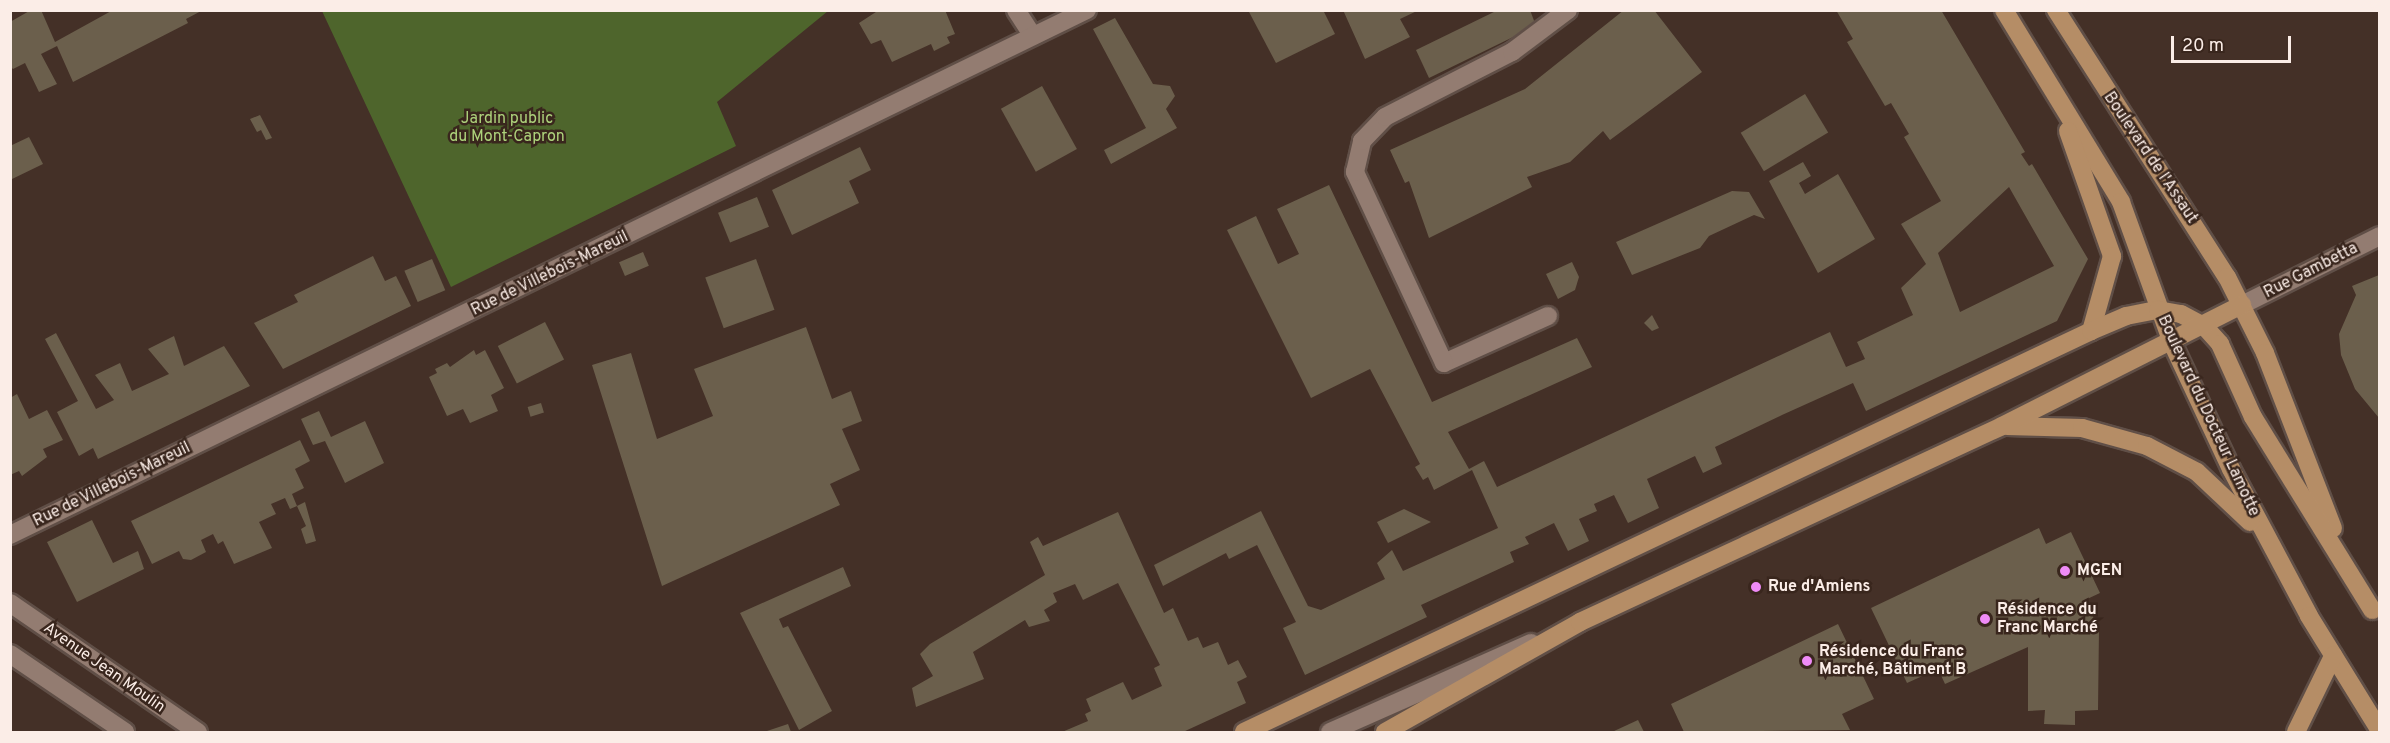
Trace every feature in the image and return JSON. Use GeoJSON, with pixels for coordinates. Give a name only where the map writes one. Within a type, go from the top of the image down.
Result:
{"type":"FeatureCollection","features":[{"type":"Feature","properties":{"kind":"main road"},"geometry":{"type":"LineString","coordinates":[[2004,10],[2053,94],[2105,225],[2112,256],[2091,331]]}},
{"type":"Feature","properties":{"kind":"main road","name":"Boulevard de l'Assaut"},"geometry":{"type":"LineString","coordinates":[[2056,10],[2242,305]]}},
{"type":"Feature","properties":{"kind":"main road","name":"Boulevard du Docteur Lamotte"},"geometry":{"type":"LineString","coordinates":[[2053,94],[2121,202],[2158,310],[2172,343],[2270,546],[2332,656],[2379,731]]}},
{"type":"Feature","properties":{"kind":"main road"},"geometry":{"type":"LineString","coordinates":[[1385,732],[1580,622],[2002,426],[2172,343],[2242,305],[2265,353],[2324,507],[2376,617]]}},
{"type":"Feature","properties":{"kind":"main road"},"geometry":{"type":"LineString","coordinates":[[1244,732],[2091,331],[2126,316],[2158,310],[2181,314],[2204,326],[2228,357],[2253,417],[2376,617]]}},
{"type":"Feature","properties":{"kind":"main road"},"geometry":{"type":"LineString","coordinates":[[2002,426],[2082,428],[2147,446],[2213,484],[2270,546]]}},
{"type":"Feature","properties":{"kind":"main road"},"geometry":{"type":"LineString","coordinates":[[2296,732],[2332,656]]}},
{"type":"Feature","properties":{"kind":"street"},"geometry":{"type":"LineString","coordinates":[[1016,10],[1033,36]]}},
{"type":"Feature","properties":{"kind":"street","name":"Rue de Villebois-Mareuil"},"geometry":{"type":"LineString","coordinates":[[10,535],[1087,10]]}},
{"type":"Feature","properties":{"kind":"street"},"geometry":{"type":"LineString","coordinates":[[1548,316],[1444,363],[1355,172],[1362,141],[1385,117],[1512,52],[1568,10]]}},
{"type":"Feature","properties":{"kind":"street","name":"Rue Gambetta"},"geometry":{"type":"LineString","coordinates":[[2242,305],[2379,236]]}},
{"type":"Feature","properties":{"kind":"street","name":"Avenue Jean Moulin"},"geometry":{"type":"LineString","coordinates":[[10,603],[198,732]]}},
{"type":"Feature","properties":{"kind":"street"},"geometry":{"type":"LineString","coordinates":[[1330,732],[1580,622]]}},
{"type":"Feature","properties":{"kind":"street"},"geometry":{"type":"LineString","coordinates":[[10,654],[125,732]]}},
{"type":"Feature","properties":{"kind":"green space","name":"Jardin public du Mont-Capron"},"geometry":{"type":"Polygon","coordinates":[[[322,11],[828,11],[717,102],[736,146],[451,287],[322,11]]]}},
{"type":"Feature","properties":{"kind":"building"},"geometry":{"type":"Polygon","coordinates":[[[31,10],[41,10],[55,42],[113,10],[203,10],[186,19],[188,23],[73,82],[57,46],[41,54],[57,84],[39,92],[25,63],[13,69],[10,66],[10,22],[31,10]]]}},
{"type":"Feature","properties":{"kind":"building"},"geometry":{"type":"Polygon","coordinates":[[[879,10],[945,10],[955,34],[947,37],[950,43],[934,51],[931,44],[892,62],[881,40],[871,44],[859,23],[879,10]]]}},
{"type":"Feature","properties":{"kind":"building"},"geometry":{"type":"Polygon","coordinates":[[[1248,10],[1323,10],[1335,34],[1276,63],[1248,10]]]}},
{"type":"Feature","properties":{"kind":"building"},"geometry":{"type":"Polygon","coordinates":[[[1343,10],[1419,10],[1400,19],[1410,37],[1365,59],[1343,10]]]}},
{"type":"Feature","properties":{"kind":"building"},"geometry":{"type":"Polygon","coordinates":[[[1498,10],[1530,10],[1536,26],[1429,78],[1416,50],[1498,10]]]}},
{"type":"Feature","properties":{"kind":"building"},"geometry":{"type":"Polygon","coordinates":[[[1624,10],[1654,10],[1702,72],[1610,140],[1603,131],[1570,162],[1527,177],[1532,187],[1429,238],[1409,181],[1405,183],[1390,150],[1525,89],[1624,10]]]}},
{"type":"Feature","properties":{"kind":"building"},"geometry":{"type":"Polygon","coordinates":[[[1836,10],[1941,10],[2025,152],[2021,154],[2029,166],[2032,164],[2088,259],[2057,321],[1866,411],[1853,383],[1782,415],[1715,447],[1722,464],[1703,473],[1695,456],[1647,479],[1659,508],[1628,523],[1614,495],[1594,504],[1597,511],[1579,519],[1589,541],[1568,551],[1554,523],[1525,537],[1529,544],[1510,552],[1514,562],[1421,605],[1427,617],[1305,675],[1283,628],[1296,622],[1257,545],[1229,559],[1226,553],[1163,586],[1154,565],[1261,511],[1308,606],[1321,610],[1385,579],[1377,563],[1392,550],[1403,571],[1498,528],[1472,470],[1434,490],[1428,477],[1423,480],[1415,467],[1420,464],[1370,369],[1311,398],[1227,230],[1256,216],[1278,264],[1299,254],[1277,209],[1329,185],[1432,402],[1577,338],[1592,367],[1448,432],[1469,469],[1484,461],[1497,487],[1830,332],[1846,367],[1865,359],[1857,342],[1913,315],[1901,288],[1926,264],[1901,224],[1941,201],[1904,137],[1909,134],[1891,103],[1885,106],[1847,42],[1853,39],[1836,10]],[[2009,187],[1938,253],[1960,312],[2054,266],[2009,187]]]}},
{"type":"Feature","properties":{"kind":"building"},"geometry":{"type":"Polygon","coordinates":[[[1115,18],[1153,84],[1170,86],[1175,96],[1166,109],[1177,128],[1111,164],[1104,150],[1146,128],[1093,29],[1115,18]]]}},
{"type":"Feature","properties":{"kind":"building"},"geometry":{"type":"Polygon","coordinates":[[[1042,86],[1077,149],[1036,172],[1001,109],[1042,86]]]}},
{"type":"Feature","properties":{"kind":"building"},"geometry":{"type":"Polygon","coordinates":[[[1805,94],[1828,133],[1764,171],[1741,133],[1805,94]]]}},
{"type":"Feature","properties":{"kind":"building"},"geometry":{"type":"Polygon","coordinates":[[[260,115],[272,138],[266,140],[261,130],[257,132],[250,119],[260,115]]]}},
{"type":"Feature","properties":{"kind":"building"},"geometry":{"type":"Polygon","coordinates":[[[29,137],[43,164],[10,180],[10,146],[29,137]]]}},
{"type":"Feature","properties":{"kind":"building"},"geometry":{"type":"Polygon","coordinates":[[[860,147],[871,170],[849,181],[859,203],[792,235],[772,190],[860,147]]]}},
{"type":"Feature","properties":{"kind":"building"},"geometry":{"type":"Polygon","coordinates":[[[1803,162],[1811,176],[1799,183],[1805,194],[1838,174],[1875,239],[1818,273],[1769,181],[1803,162]]]}},
{"type":"Feature","properties":{"kind":"building"},"geometry":{"type":"Polygon","coordinates":[[[1732,191],[1749,192],[1765,219],[1754,215],[1709,236],[1700,248],[1632,275],[1616,242],[1732,191]]]}},
{"type":"Feature","properties":{"kind":"building"},"geometry":{"type":"Polygon","coordinates":[[[757,197],[769,227],[730,242],[718,213],[757,197]]]}},
{"type":"Feature","properties":{"kind":"building"},"geometry":{"type":"Polygon","coordinates":[[[643,252],[649,266],[625,276],[619,262],[643,252]]]}},
{"type":"Feature","properties":{"kind":"building"},"geometry":{"type":"Polygon","coordinates":[[[373,256],[385,281],[396,276],[411,306],[283,369],[254,323],[298,302],[294,295],[373,256]]]}},
{"type":"Feature","properties":{"kind":"building"},"geometry":{"type":"Polygon","coordinates":[[[432,259],[445,290],[418,302],[404,271],[432,259]]]}},
{"type":"Feature","properties":{"kind":"building"},"geometry":{"type":"Polygon","coordinates":[[[756,259],[774,310],[724,328],[705,277],[756,259]]]}},
{"type":"Feature","properties":{"kind":"building"},"geometry":{"type":"Polygon","coordinates":[[[1572,262],[1579,277],[1575,290],[1558,299],[1546,274],[1572,262]]]}},
{"type":"Feature","properties":{"kind":"building"},"geometry":{"type":"Polygon","coordinates":[[[2379,275],[2379,418],[2355,389],[2341,355],[2339,334],[2356,295],[2352,286],[2379,275]]]}},
{"type":"Feature","properties":{"kind":"building"},"geometry":{"type":"Polygon","coordinates":[[[1652,315],[1659,328],[1652,331],[1644,323],[1652,315]]]}},
{"type":"Feature","properties":{"kind":"building"},"geometry":{"type":"Polygon","coordinates":[[[545,322],[564,359],[517,383],[498,346],[545,322]]]}},
{"type":"Feature","properties":{"kind":"building"},"geometry":{"type":"Polygon","coordinates":[[[806,327],[832,399],[851,391],[862,421],[842,429],[860,470],[830,484],[840,505],[662,586],[592,365],[631,353],[657,439],[713,416],[694,369],[806,327]]]}},
{"type":"Feature","properties":{"kind":"building"},"geometry":{"type":"Polygon","coordinates":[[[56,333],[96,409],[114,400],[95,375],[120,363],[132,391],[169,374],[148,349],[174,336],[184,366],[224,346],[250,386],[98,459],[93,448],[79,456],[57,412],[78,401],[45,339],[56,333]]]}},
{"type":"Feature","properties":{"kind":"building"},"geometry":{"type":"Polygon","coordinates":[[[474,350],[476,355],[485,350],[504,388],[491,395],[498,411],[470,423],[463,409],[447,416],[429,377],[437,373],[435,369],[447,363],[450,367],[474,350]]]}},
{"type":"Feature","properties":{"kind":"building"},"geometry":{"type":"Polygon","coordinates":[[[17,394],[29,419],[47,410],[63,440],[43,449],[47,457],[22,476],[19,471],[10,475],[10,398],[17,394]]]}},
{"type":"Feature","properties":{"kind":"building"},"geometry":{"type":"Polygon","coordinates":[[[541,403],[544,413],[531,417],[528,407],[541,403]]]}},
{"type":"Feature","properties":{"kind":"building"},"geometry":{"type":"Polygon","coordinates":[[[319,411],[331,437],[365,421],[384,463],[345,483],[325,441],[313,445],[301,419],[319,411]]]}},
{"type":"Feature","properties":{"kind":"building"},"geometry":{"type":"Polygon","coordinates":[[[300,440],[310,461],[295,469],[304,488],[292,494],[297,506],[290,509],[285,498],[271,504],[276,514],[259,522],[272,548],[234,564],[223,541],[218,544],[213,534],[201,540],[206,552],[191,560],[183,559],[179,551],[152,564],[131,521],[300,440]]]}},
{"type":"Feature","properties":{"kind":"building"},"geometry":{"type":"Polygon","coordinates":[[[305,502],[316,541],[306,544],[301,529],[306,526],[297,506],[305,502]]]}},
{"type":"Feature","properties":{"kind":"building"},"geometry":{"type":"Polygon","coordinates":[[[1404,509],[1431,522],[1388,543],[1377,522],[1404,509]]]}},
{"type":"Feature","properties":{"kind":"building"},"geometry":{"type":"Polygon","coordinates":[[[1118,512],[1164,613],[1173,608],[1188,641],[1198,637],[1203,648],[1218,642],[1228,665],[1238,660],[1247,677],[1237,682],[1246,703],[1183,732],[1062,732],[1088,721],[1085,714],[1091,711],[1086,699],[1123,682],[1132,700],[1162,686],[1154,668],[1160,665],[1118,583],[1083,600],[1075,584],[1053,593],[1057,602],[1044,610],[1050,621],[1029,627],[1025,620],[973,652],[984,679],[916,707],[912,688],[933,676],[920,654],[930,644],[1045,575],[1030,542],[1038,537],[1043,546],[1118,512]]]}},
{"type":"Feature","properties":{"kind":"building"},"geometry":{"type":"Polygon","coordinates":[[[92,520],[113,563],[138,551],[144,569],[77,602],[47,542],[92,520]]]}},
{"type":"Feature","properties":{"kind":"building","name":"Résidence du Franc Marché"},"geometry":{"type":"Polygon","coordinates":[[[2039,528],[2046,544],[2071,532],[2100,593],[2085,600],[2099,629],[2098,710],[2075,711],[2075,725],[2044,724],[2045,710],[2028,711],[2028,647],[1945,684],[1938,669],[1907,683],[1871,608],[2039,528]]]}},
{"type":"Feature","properties":{"kind":"building"},"geometry":{"type":"Polygon","coordinates":[[[843,567],[851,586],[779,619],[783,628],[788,626],[832,711],[799,730],[740,613],[843,567]]]}},
{"type":"Feature","properties":{"kind":"building","name":"Résidence du Franc Marché, Bâtiment B"},"geometry":{"type":"Polygon","coordinates":[[[1838,624],[1874,699],[1842,714],[1850,730],[1684,732],[1671,704],[1838,624]]]}},
{"type":"Feature","properties":{"kind":"building"},"geometry":{"type":"Polygon","coordinates":[[[1638,720],[1644,732],[1612,732],[1638,720]]]}},
{"type":"Feature","properties":{"kind":"building"},"geometry":{"type":"Polygon","coordinates":[[[788,724],[791,732],[764,732],[788,724]]]}},
{"type":"Feature","properties":{"kind":"place","name":"MGEN"},"geometry":{"type":"Point","coordinates":[2065,571]}},
{"type":"Feature","properties":{"kind":"place","name":"Rue d'Amiens"},"geometry":{"type":"Point","coordinates":[1756,587]}},
{"type":"Feature","properties":{"kind":"place","name":"Résidence du Franc Marché"},"geometry":{"type":"Point","coordinates":[1985,619]}},
{"type":"Feature","properties":{"kind":"place","name":"Résidence du Franc Marché, Bâtiment B"},"geometry":{"type":"Point","coordinates":[1807,661]}}]}
